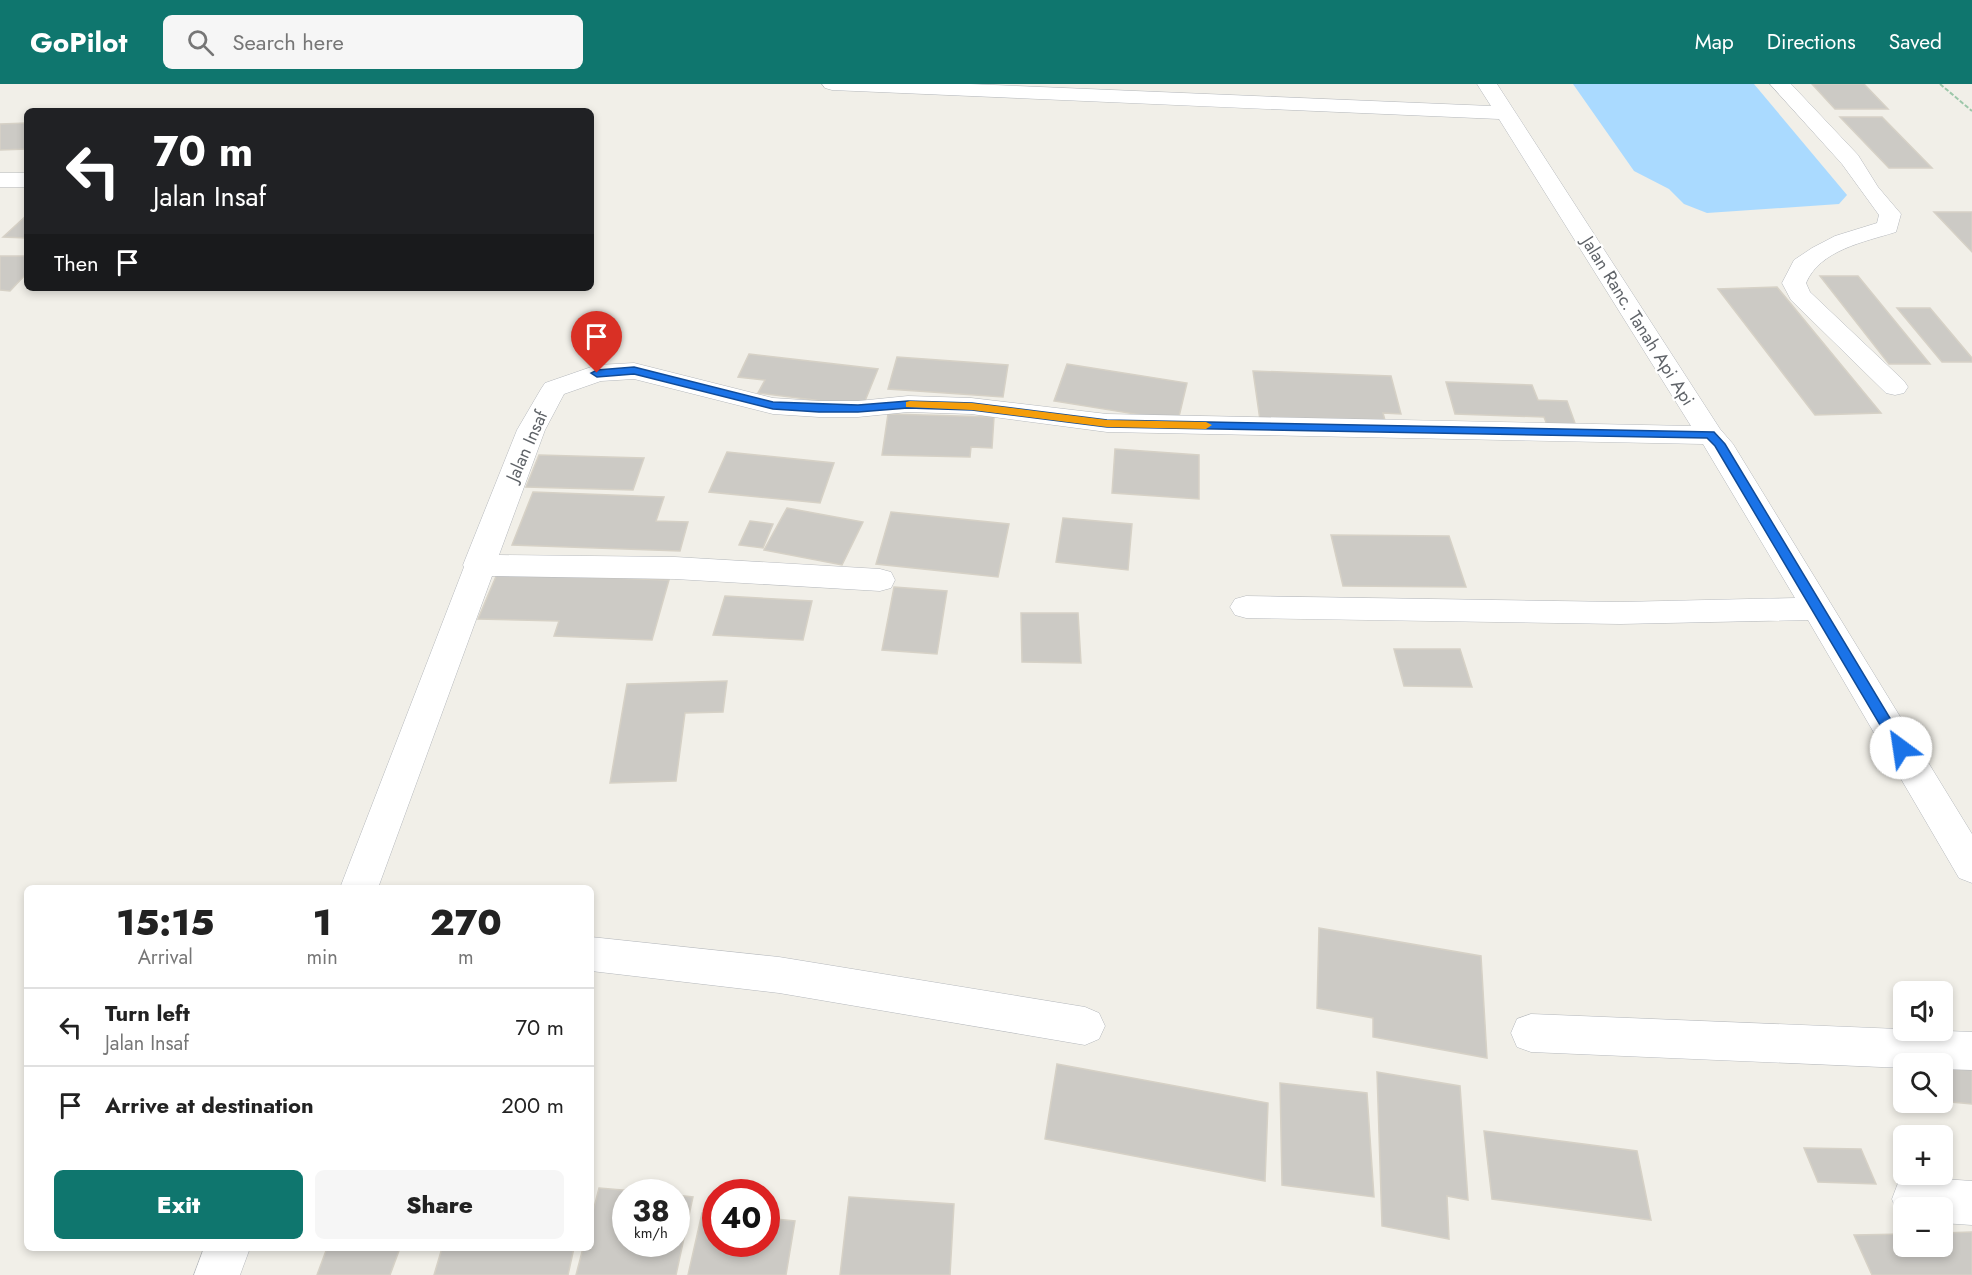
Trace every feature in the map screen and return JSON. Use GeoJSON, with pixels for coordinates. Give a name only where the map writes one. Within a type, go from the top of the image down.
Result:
{"type":"FeatureCollection","features":[{"type":"Feature","properties":{"kind":"street"},"geometry":{"type":"LineString","coordinates":[[832,84],[1098,90],[1506,113]]}},
{"type":"Feature","properties":{"kind":"street","name":"Jalan Ranc. Tanah Api Api"},"geometry":{"type":"LineString","coordinates":[[1487,84],[1710,435],[1719,444],[1972,867]]}},
{"type":"Feature","properties":{"kind":"street"},"geometry":{"type":"LineString","coordinates":[[1780,84],[1850,160],[1870,191],[1890,214],[1888,227],[1843,241],[1802,265],[1794,283],[1800,295],[1895,387]]}},
{"type":"Feature","properties":{"kind":"street"},"geometry":{"type":"LineString","coordinates":[[0,180],[24,180]]}},
{"type":"Feature","properties":{"kind":"street","name":"Jalan Insaf"},"geometry":{"type":"LineString","coordinates":[[361,885],[478,565],[531,430],[554,390],[597,373],[634,371],[773,406],[808,408],[972,406],[1107,423],[1710,435]]}},
{"type":"Feature","properties":{"kind":"street"},"geometry":{"type":"LineString","coordinates":[[478,565],[675,568],[880,580]]}},
{"type":"Feature","properties":{"kind":"street"},"geometry":{"type":"LineString","coordinates":[[1246,607],[1620,613],[1818,609]]}},
{"type":"Feature","properties":{"kind":"street"},"geometry":{"type":"LineString","coordinates":[[594,954],[779,975],[1085,1026]]}},
{"type":"Feature","properties":{"kind":"street"},"geometry":{"type":"LineString","coordinates":[[1531,1033],[1972,1051]]}},
{"type":"Feature","properties":{"kind":"street"},"geometry":{"type":"LineString","coordinates":[[1953,1202],[1972,1203]]}},
{"type":"Feature","properties":{"kind":"street"},"geometry":{"type":"LineString","coordinates":[[217,1275],[226,1251]]}},
{"type":"Feature","properties":{"kind":"path"},"geometry":{"type":"LineString","coordinates":[[1940,84],[1972,111]]}},
{"type":"Feature","properties":{"kind":"water"},"geometry":{"type":"Polygon","coordinates":[[[1573,84],[1754,84],[1847,195],[1839,204],[1707,213],[1684,204],[1669,189],[1634,171],[1573,84]]]}},
{"type":"Feature","properties":{"kind":"building"},"geometry":{"type":"Polygon","coordinates":[[[1812,84],[1864,84],[1888,109],[1835,109],[1812,84]]]}},
{"type":"Feature","properties":{"kind":"building"},"geometry":{"type":"Polygon","coordinates":[[[1840,117],[1882,117],[1932,168],[1889,168],[1840,117]]]}},
{"type":"Feature","properties":{"kind":"building"},"geometry":{"type":"Polygon","coordinates":[[[24,123],[24,149],[0,150],[0,124],[24,123]]]}},
{"type":"Feature","properties":{"kind":"building"},"geometry":{"type":"Polygon","coordinates":[[[1934,212],[1972,212],[1972,252],[1934,212]]]}},
{"type":"Feature","properties":{"kind":"building"},"geometry":{"type":"Polygon","coordinates":[[[24,218],[24,238],[3,237],[24,218]]]}},
{"type":"Feature","properties":{"kind":"building"},"geometry":{"type":"Polygon","coordinates":[[[0,256],[24,256],[24,276],[10,291],[0,290],[0,256]]]}},
{"type":"Feature","properties":{"kind":"building"},"geometry":{"type":"Polygon","coordinates":[[[1820,276],[1858,276],[1930,364],[1889,364],[1820,276]]]}},
{"type":"Feature","properties":{"kind":"building"},"geometry":{"type":"Polygon","coordinates":[[[1777,287],[1881,413],[1815,415],[1718,289],[1777,287]]]}},
{"type":"Feature","properties":{"kind":"building"},"geometry":{"type":"Polygon","coordinates":[[[1897,308],[1930,308],[1972,358],[1972,362],[1942,362],[1897,308]]]}},
{"type":"Feature","properties":{"kind":"building"},"geometry":{"type":"Polygon","coordinates":[[[749,354],[878,369],[863,406],[758,393],[765,380],[738,377],[749,354]]]}},
{"type":"Feature","properties":{"kind":"building"},"geometry":{"type":"Polygon","coordinates":[[[897,357],[1008,365],[1003,397],[888,389],[897,357]]]}},
{"type":"Feature","properties":{"kind":"building"},"geometry":{"type":"Polygon","coordinates":[[[1067,364],[1187,383],[1178,421],[1054,401],[1067,364]]]}},
{"type":"Feature","properties":{"kind":"building"},"geometry":{"type":"Polygon","coordinates":[[[1253,371],[1391,376],[1401,414],[1383,413],[1386,424],[1260,420],[1253,371]]]}},
{"type":"Feature","properties":{"kind":"building"},"geometry":{"type":"Polygon","coordinates":[[[1446,382],[1532,385],[1538,400],[1567,401],[1576,426],[1547,425],[1544,417],[1455,414],[1446,382]]]}},
{"type":"Feature","properties":{"kind":"building"},"geometry":{"type":"Polygon","coordinates":[[[888,414],[994,417],[992,448],[971,447],[970,457],[882,455],[888,414]]]}},
{"type":"Feature","properties":{"kind":"building"},"geometry":{"type":"Polygon","coordinates":[[[1115,449],[1199,455],[1199,499],[1112,493],[1115,449]]]}},
{"type":"Feature","properties":{"kind":"building"},"geometry":{"type":"Polygon","coordinates":[[[727,452],[834,463],[820,503],[709,492],[727,452]]]}},
{"type":"Feature","properties":{"kind":"building"},"geometry":{"type":"Polygon","coordinates":[[[539,455],[644,458],[633,490],[526,487],[539,455]]]}},
{"type":"Feature","properties":{"kind":"building"},"geometry":{"type":"Polygon","coordinates":[[[533,492],[664,497],[656,521],[688,522],[680,551],[512,545],[533,492]]]}},
{"type":"Feature","properties":{"kind":"building"},"geometry":{"type":"Polygon","coordinates":[[[787,508],[863,522],[842,565],[764,550],[787,508]]]}},
{"type":"Feature","properties":{"kind":"building"},"geometry":{"type":"Polygon","coordinates":[[[891,512],[1009,524],[998,577],[876,564],[891,512]]]}},
{"type":"Feature","properties":{"kind":"building"},"geometry":{"type":"Polygon","coordinates":[[[1063,518],[1132,524],[1128,570],[1056,562],[1063,518]]]}},
{"type":"Feature","properties":{"kind":"building"},"geometry":{"type":"Polygon","coordinates":[[[750,521],[773,524],[763,548],[739,545],[750,521]]]}},
{"type":"Feature","properties":{"kind":"building"},"geometry":{"type":"Polygon","coordinates":[[[1331,535],[1449,536],[1466,587],[1343,586],[1331,535]]]}},
{"type":"Feature","properties":{"kind":"building"},"geometry":{"type":"Polygon","coordinates":[[[497,574],[669,580],[652,640],[554,636],[559,621],[478,619],[497,574]]]}},
{"type":"Feature","properties":{"kind":"building"},"geometry":{"type":"Polygon","coordinates":[[[894,587],[947,591],[937,654],[882,650],[894,587]]]}},
{"type":"Feature","properties":{"kind":"building"},"geometry":{"type":"Polygon","coordinates":[[[725,596],[812,601],[803,640],[713,635],[725,596]]]}},
{"type":"Feature","properties":{"kind":"building"},"geometry":{"type":"Polygon","coordinates":[[[1021,613],[1078,613],[1081,663],[1022,662],[1021,613]]]}},
{"type":"Feature","properties":{"kind":"building"},"geometry":{"type":"Polygon","coordinates":[[[1394,649],[1460,649],[1472,687],[1404,686],[1394,649]]]}},
{"type":"Feature","properties":{"kind":"building"},"geometry":{"type":"Polygon","coordinates":[[[727,681],[723,712],[685,713],[676,781],[610,783],[627,684],[727,681]]]}},
{"type":"Feature","properties":{"kind":"building"},"geometry":{"type":"Polygon","coordinates":[[[1319,928],[1481,956],[1487,1058],[1373,1037],[1373,1018],[1317,1008],[1319,928]]]}},
{"type":"Feature","properties":{"kind":"building"},"geometry":{"type":"Polygon","coordinates":[[[1972,1061],[1972,1104],[1953,1102],[1953,1063],[1972,1061]]]}},
{"type":"Feature","properties":{"kind":"building"},"geometry":{"type":"Polygon","coordinates":[[[1057,1064],[1268,1103],[1265,1181],[1045,1139],[1057,1064]]]}},
{"type":"Feature","properties":{"kind":"building"},"geometry":{"type":"Polygon","coordinates":[[[1377,1072],[1460,1086],[1468,1200],[1447,1196],[1449,1239],[1382,1226],[1377,1072]]]}},
{"type":"Feature","properties":{"kind":"building"},"geometry":{"type":"Polygon","coordinates":[[[1280,1083],[1367,1093],[1374,1197],[1282,1185],[1280,1083]]]}},
{"type":"Feature","properties":{"kind":"building"},"geometry":{"type":"Polygon","coordinates":[[[1484,1131],[1637,1151],[1651,1220],[1492,1199],[1484,1131]]]}},
{"type":"Feature","properties":{"kind":"building"},"geometry":{"type":"Polygon","coordinates":[[[1804,1148],[1861,1149],[1876,1184],[1818,1182],[1804,1148]]]}},
{"type":"Feature","properties":{"kind":"building"},"geometry":{"type":"Polygon","coordinates":[[[599,1188],[612,1189],[612,1257],[680,1257],[676,1275],[576,1275],[582,1251],[594,1251],[594,1207],[599,1188]]]}},
{"type":"Feature","properties":{"kind":"building"},"geometry":{"type":"Polygon","coordinates":[[[849,1197],[954,1204],[950,1275],[840,1275],[849,1197]]]}},
{"type":"Feature","properties":{"kind":"building"},"geometry":{"type":"Polygon","coordinates":[[[702,1213],[702,1257],[780,1257],[780,1219],[795,1221],[786,1275],[688,1275],[702,1213]]]}},
{"type":"Feature","properties":{"kind":"building"},"geometry":{"type":"Polygon","coordinates":[[[1972,1232],[1972,1275],[1872,1275],[1854,1235],[1893,1234],[1893,1257],[1953,1257],[1953,1233],[1972,1232]]]}},
{"type":"Feature","properties":{"kind":"building"},"geometry":{"type":"Polygon","coordinates":[[[326,1251],[399,1251],[390,1275],[317,1275],[326,1251]]]}},
{"type":"Feature","properties":{"kind":"building"},"geometry":{"type":"Polygon","coordinates":[[[441,1251],[573,1251],[568,1275],[434,1275],[441,1251]]]}},
{"type":"Feature","properties":{"kind":"slow traffic"},"geometry":{"type":"LineString","coordinates":[[910,404],[972,406],[1107,423],[1206,425]]}},
{"type":"Feature","properties":{"kind":"route"},"geometry":{"type":"LineString","coordinates":[[597,373],[634,371],[773,406],[819,409],[858,409],[908,404],[972,406],[1107,423],[1710,435],[1719,444],[1901,748]]}}]}
